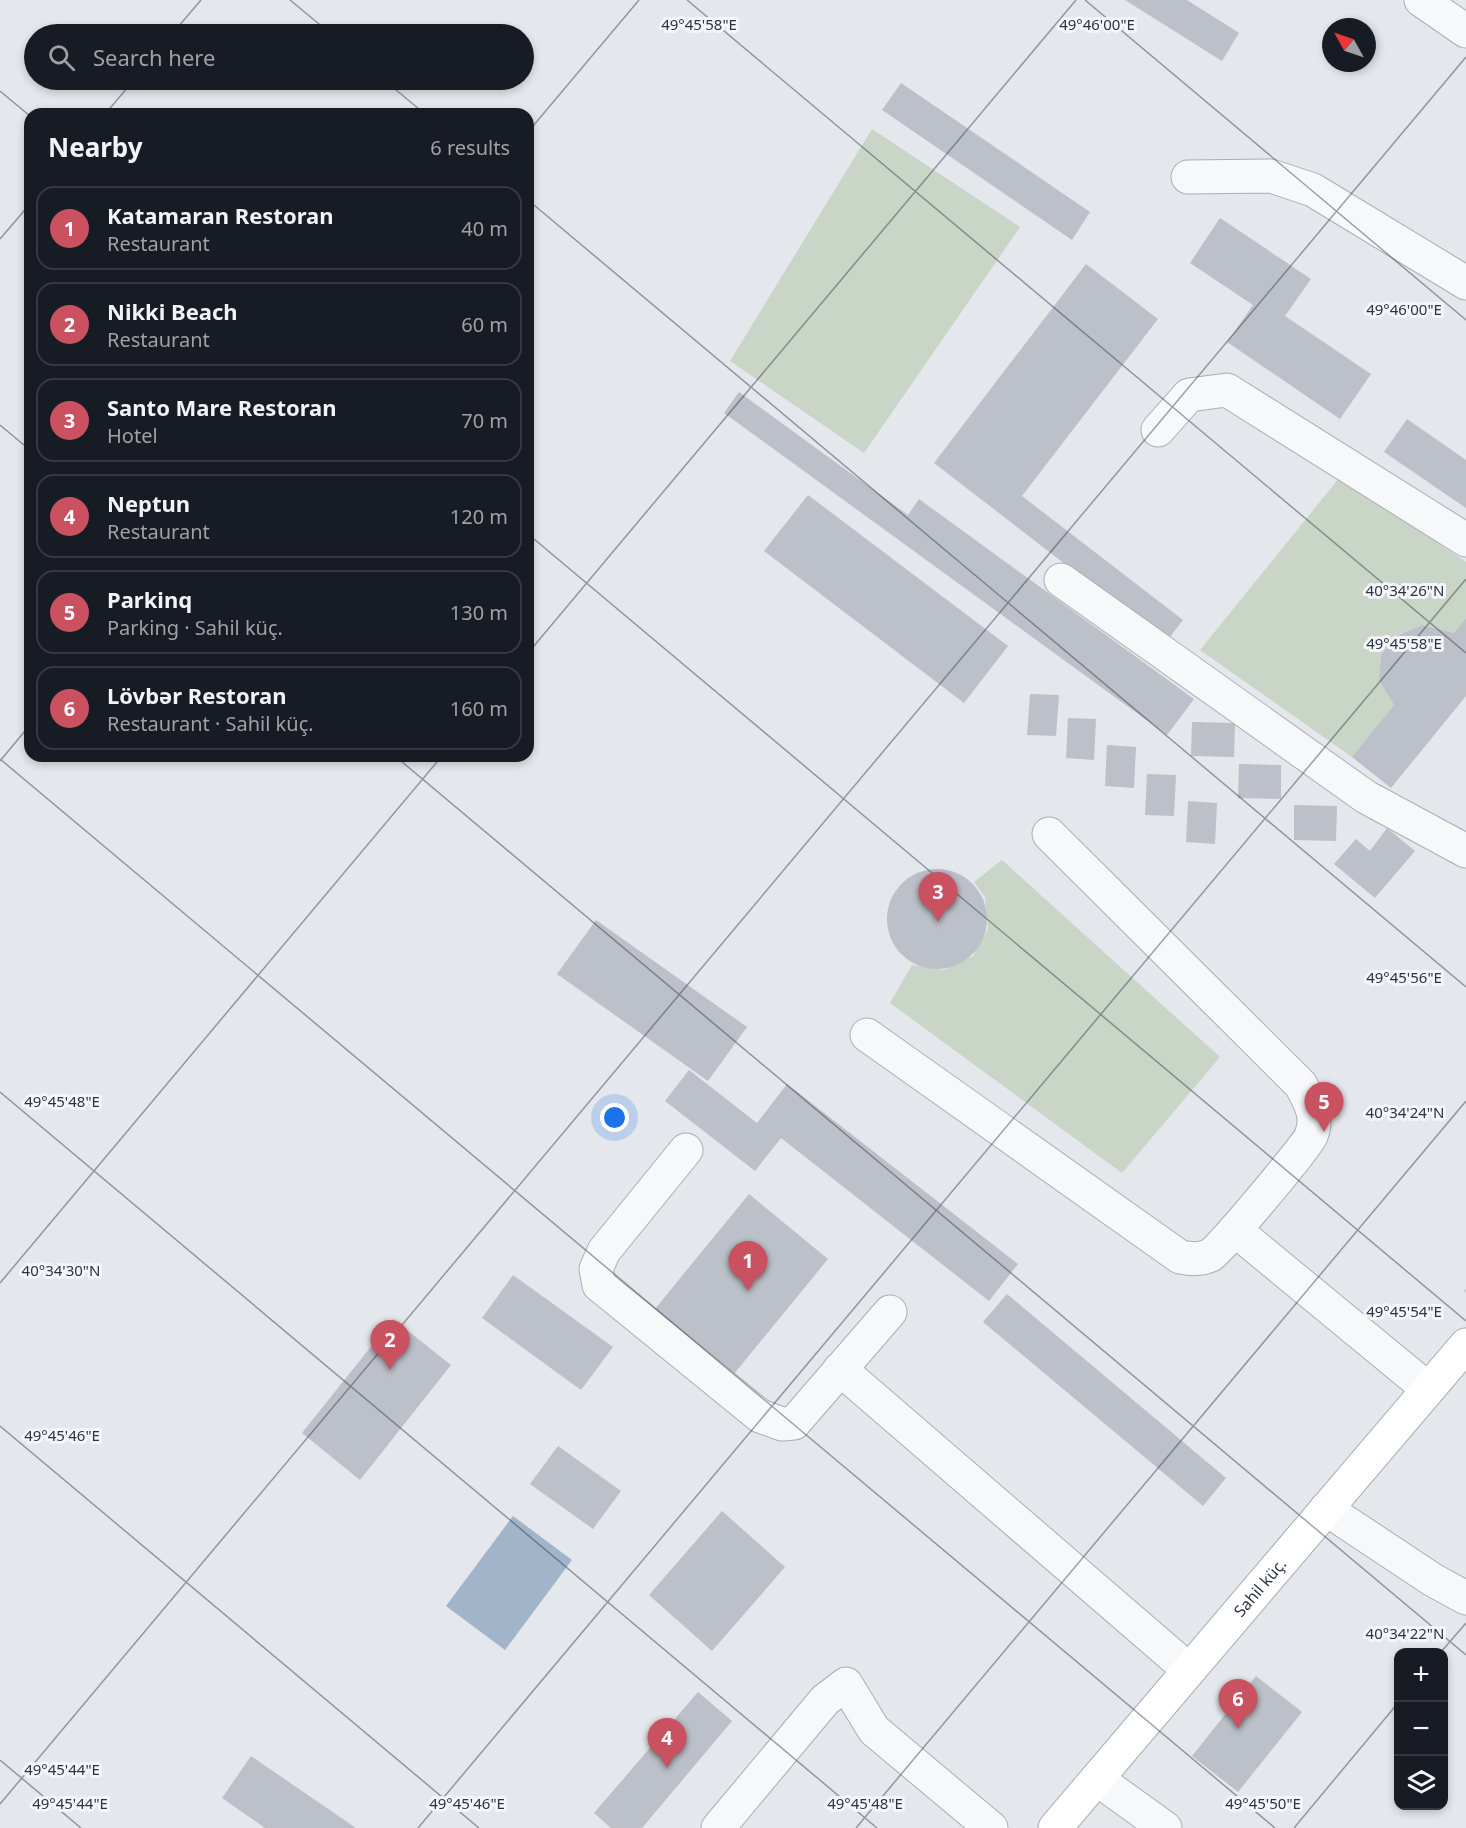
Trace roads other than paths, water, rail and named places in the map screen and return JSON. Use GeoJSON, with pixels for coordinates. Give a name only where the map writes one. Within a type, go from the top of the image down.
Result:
{"type":"FeatureCollection","features":[{"type":"Feature","properties":{"kind":"main road","name":"Sahil küç."},"geometry":{"type":"LineString","coordinates":[[1055,1828],[1466,1345]]}},
{"type":"Feature","properties":{"kind":"street"},"geometry":{"type":"LineString","coordinates":[[1420,0],[1466,31]]}},
{"type":"Feature","properties":{"kind":"street"},"geometry":{"type":"LineString","coordinates":[[1188,177],[1271,176],[1312,190],[1466,283]]}},
{"type":"Feature","properties":{"kind":"street"},"geometry":{"type":"LineString","coordinates":[[1158,430],[1189,394],[1227,390],[1466,540]]}},
{"type":"Feature","properties":{"kind":"street"},"geometry":{"type":"LineString","coordinates":[[1061,580],[1366,797],[1466,850]]}},
{"type":"Feature","properties":{"kind":"street"},"geometry":{"type":"LineString","coordinates":[[867,1035],[1180,1257],[1196,1260],[1213,1255],[1311,1137],[1315,1113],[1301,1085],[1049,834]]}},
{"type":"Feature","properties":{"kind":"street"},"geometry":{"type":"LineString","coordinates":[[686,1150],[604,1251],[596,1269],[599,1285],[760,1416],[782,1424],[794,1423],[890,1312]]}},
{"type":"Feature","properties":{"kind":"street"},"geometry":{"type":"LineString","coordinates":[[1235,1230],[1428,1389]]}},
{"type":"Feature","properties":{"kind":"street"},"geometry":{"type":"LineString","coordinates":[[840,1369],[1189,1670]]}},
{"type":"Feature","properties":{"kind":"street"},"geometry":{"type":"LineString","coordinates":[[1326,1509],[1433,1580],[1466,1598]]}},
{"type":"Feature","properties":{"kind":"street"},"geometry":{"type":"LineString","coordinates":[[718,1828],[825,1700],[846,1684],[874,1730],[992,1828]]}},
{"type":"Feature","properties":{"kind":"street"},"geometry":{"type":"LineString","coordinates":[[1097,1779],[1165,1828]]}},
{"type":"Feature","properties":{"kind":"water"},"geometry":{"type":"Polygon","coordinates":[[[513,1516],[572,1560],[505,1650],[446,1606],[513,1516]]]}},
{"type":"Feature","properties":{"kind":"place","name":"Santo Mare Restoran"},"geometry":{"type":"Point","coordinates":[938,922]}},
{"type":"Feature","properties":{"kind":"place","name":"Parkinq"},"geometry":{"type":"Point","coordinates":[1324,1132]}},
{"type":"Feature","properties":{"kind":"place","name":"Katamaran Restoran"},"geometry":{"type":"Point","coordinates":[748,1291]}},
{"type":"Feature","properties":{"kind":"place","name":"Nikki Beach"},"geometry":{"type":"Point","coordinates":[390,1370]}},
{"type":"Feature","properties":{"kind":"place","name":"Lövbər Restoran"},"geometry":{"type":"Point","coordinates":[1238,1729]}},
{"type":"Feature","properties":{"kind":"place","name":"Neptun"},"geometry":{"type":"Point","coordinates":[667,1768]}}]}
